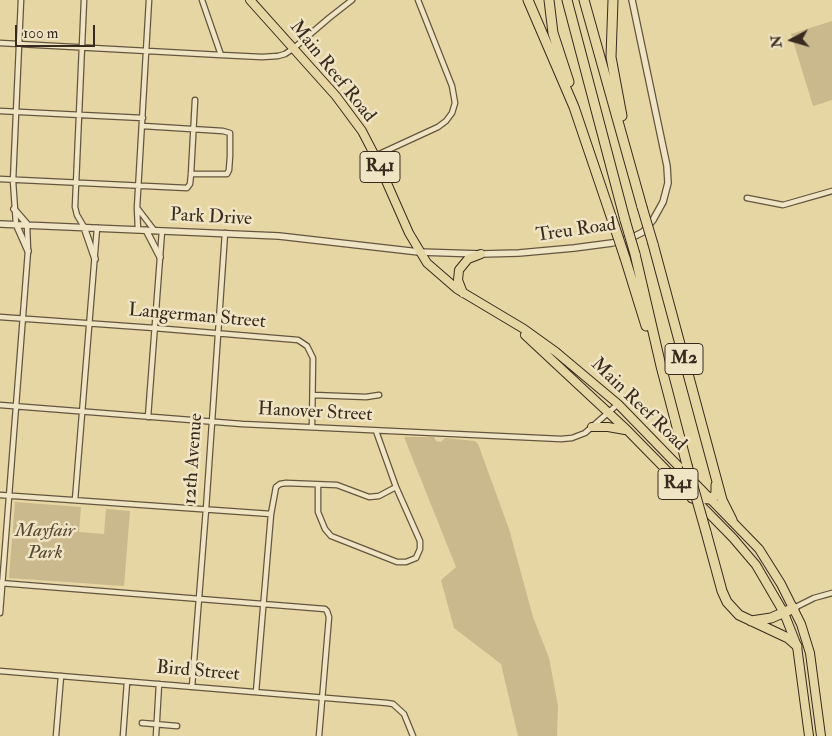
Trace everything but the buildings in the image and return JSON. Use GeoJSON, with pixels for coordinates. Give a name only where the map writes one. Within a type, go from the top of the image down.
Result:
{"type":"FeatureCollection","features":[{"type":"Feature","properties":{"kind":"highway"},"geometry":{"type":"LineString","coordinates":[[528,0],[574,107],[661,366]]}},
{"type":"Feature","properties":{"kind":"highway"},"geometry":{"type":"LineString","coordinates":[[549,0],[554,33],[574,107]]}},
{"type":"Feature","properties":{"kind":"highway","name":"M2"},"geometry":{"type":"LineString","coordinates":[[566,0],[635,254],[661,366],[722,591],[727,602],[739,614],[750,621]]}},
{"type":"Feature","properties":{"kind":"highway","name":"M2"},"geometry":{"type":"LineString","coordinates":[[584,0],[653,244],[715,475]]}},
{"type":"Feature","properties":{"kind":"highway"},"geometry":{"type":"LineString","coordinates":[[613,0],[611,57],[622,121],[623,141]]}},
{"type":"Feature","properties":{"kind":"highway"},"geometry":{"type":"LineString","coordinates":[[692,498],[711,499],[717,492],[715,475]]}},
{"type":"Feature","properties":{"kind":"highway"},"geometry":{"type":"LineString","coordinates":[[715,475],[724,505],[732,520]]}},
{"type":"Feature","properties":{"kind":"highway"},"geometry":{"type":"LineString","coordinates":[[750,621],[771,618],[794,608]]}},
{"type":"Feature","properties":{"kind":"highway"},"geometry":{"type":"LineString","coordinates":[[750,621],[780,634],[797,646]]}},
{"type":"Feature","properties":{"kind":"main road","name":"Main Reef Road"},"geometry":{"type":"LineString","coordinates":[[250,0],[294,48],[362,131],[419,252],[435,272],[463,293],[524,329],[556,352],[618,404],[759,549],[772,567],[794,608],[810,653],[821,736]]}},
{"type":"Feature","properties":{"kind":"main road"},"geometry":{"type":"LineString","coordinates":[[463,293],[458,280],[459,270],[464,262],[481,254]]}},
{"type":"Feature","properties":{"kind":"main road","name":"Main Reef Road"},"geometry":{"type":"LineString","coordinates":[[513,324],[627,430],[747,554],[764,576],[784,613],[797,646],[809,736]]}},
{"type":"Feature","properties":{"kind":"main road"},"geometry":{"type":"LineString","coordinates":[[592,428],[608,426],[627,430]]}},
{"type":"Feature","properties":{"kind":"street"},"geometry":{"type":"LineString","coordinates":[[21,0],[13,181],[16,224],[28,251]]}},
{"type":"Feature","properties":{"kind":"street"},"geometry":{"type":"LineString","coordinates":[[84,0],[76,211],[84,227],[95,259]]}},
{"type":"Feature","properties":{"kind":"street"},"geometry":{"type":"LineString","coordinates":[[138,230],[137,208],[140,187],[149,0]]}},
{"type":"Feature","properties":{"kind":"street"},"geometry":{"type":"LineString","coordinates":[[202,0],[221,55]]}},
{"type":"Feature","properties":{"kind":"street"},"geometry":{"type":"LineString","coordinates":[[0,43],[273,56],[285,54],[294,48],[352,0]]}},
{"type":"Feature","properties":{"kind":"street"},"geometry":{"type":"LineString","coordinates":[[375,156],[438,127],[452,113],[455,103],[452,86],[418,0]]}},
{"type":"Feature","properties":{"kind":"street","name":"Treu Road"},"geometry":{"type":"LineString","coordinates":[[419,252],[520,253],[617,242],[643,232],[649,226],[659,211],[667,192],[667,166],[632,0]]}},
{"type":"Feature","properties":{"kind":"street"},"geometry":{"type":"LineString","coordinates":[[0,179],[186,188],[190,184],[195,100]]}},
{"type":"Feature","properties":{"kind":"street"},"geometry":{"type":"LineString","coordinates":[[0,111],[143,118]]}},
{"type":"Feature","properties":{"kind":"street"},"geometry":{"type":"LineString","coordinates":[[143,126],[230,133],[230,170],[228,174],[191,174]]}},
{"type":"Feature","properties":{"kind":"street"},"geometry":{"type":"LineString","coordinates":[[748,198],[783,205],[832,191]]}},
{"type":"Feature","properties":{"kind":"street"},"geometry":{"type":"LineString","coordinates":[[137,208],[154,230]]}},
{"type":"Feature","properties":{"kind":"street"},"geometry":{"type":"LineString","coordinates":[[0,613],[28,251],[27,224],[14,209]]}},
{"type":"Feature","properties":{"kind":"street","name":"Park Drive"},"geometry":{"type":"LineString","coordinates":[[0,224],[290,237],[419,252]]}},
{"type":"Feature","properties":{"kind":"street"},"geometry":{"type":"LineString","coordinates":[[75,500],[97,228]]}},
{"type":"Feature","properties":{"kind":"street"},"geometry":{"type":"LineString","coordinates":[[146,230],[160,257]]}},
{"type":"Feature","properties":{"kind":"street"},"geometry":{"type":"LineString","coordinates":[[148,417],[162,231]]}},
{"type":"Feature","properties":{"kind":"street","name":"12th Avenue"},"geometry":{"type":"LineString","coordinates":[[192,687],[225,233]]}},
{"type":"Feature","properties":{"kind":"street","name":"Langerman Street"},"geometry":{"type":"LineString","coordinates":[[0,318],[154,328],[289,339],[302,342],[310,350],[313,358],[312,427]]}},
{"type":"Feature","properties":{"kind":"street"},"geometry":{"type":"LineString","coordinates":[[313,395],[366,397],[379,395]]}},
{"type":"Feature","properties":{"kind":"street","name":"Hanover Street"},"geometry":{"type":"LineString","coordinates":[[0,406],[212,422],[561,439],[580,436],[592,428],[618,404]]}},
{"type":"Feature","properties":{"kind":"street"},"geometry":{"type":"LineString","coordinates":[[318,485],[318,512],[325,529],[331,536],[397,562],[413,561],[419,553],[420,541],[396,487],[376,430]]}},
{"type":"Feature","properties":{"kind":"street"},"geometry":{"type":"LineString","coordinates":[[256,692],[271,514],[274,491],[278,485],[286,483],[341,486],[369,497],[379,496],[396,487]]}},
{"type":"Feature","properties":{"kind":"street"},"geometry":{"type":"LineString","coordinates":[[0,495],[271,514]]}},
{"type":"Feature","properties":{"kind":"street"},"geometry":{"type":"LineString","coordinates":[[1,583],[264,604],[327,611],[329,617],[319,736]]}},
{"type":"Feature","properties":{"kind":"street"},"geometry":{"type":"LineString","coordinates":[[794,608],[814,598],[832,593]]}},
{"type":"Feature","properties":{"kind":"street","name":"Bird Street"},"geometry":{"type":"LineString","coordinates":[[0,672],[393,704],[404,714],[413,736]]}},
{"type":"Feature","properties":{"kind":"street"},"geometry":{"type":"LineString","coordinates":[[56,736],[61,676]]}},
{"type":"Feature","properties":{"kind":"street"},"geometry":{"type":"LineString","coordinates":[[122,736],[127,682]]}},
{"type":"Feature","properties":{"kind":"street"},"geometry":{"type":"LineString","coordinates":[[156,736],[159,684]]}},
{"type":"Feature","properties":{"kind":"street"},"geometry":{"type":"LineString","coordinates":[[142,723],[177,726]]}},
{"type":"Feature","properties":{"kind":"green space"},"geometry":{"type":"Polygon","coordinates":[[[832,21],[832,100],[813,106],[791,34],[832,21]]]}},
{"type":"Feature","properties":{"kind":"green space"},"geometry":{"type":"Polygon","coordinates":[[[404,437],[434,437],[436,441],[441,442],[445,438],[475,441],[478,444],[509,529],[533,617],[549,658],[558,706],[557,736],[518,736],[501,664],[454,628],[441,580],[456,567],[404,437]]]}},
{"type":"Feature","properties":{"kind":"green space","name":"Mayfair Park"},"geometry":{"type":"Polygon","coordinates":[[[15,502],[81,507],[79,532],[104,534],[106,509],[130,511],[124,586],[9,578],[15,502]]]}}]}
